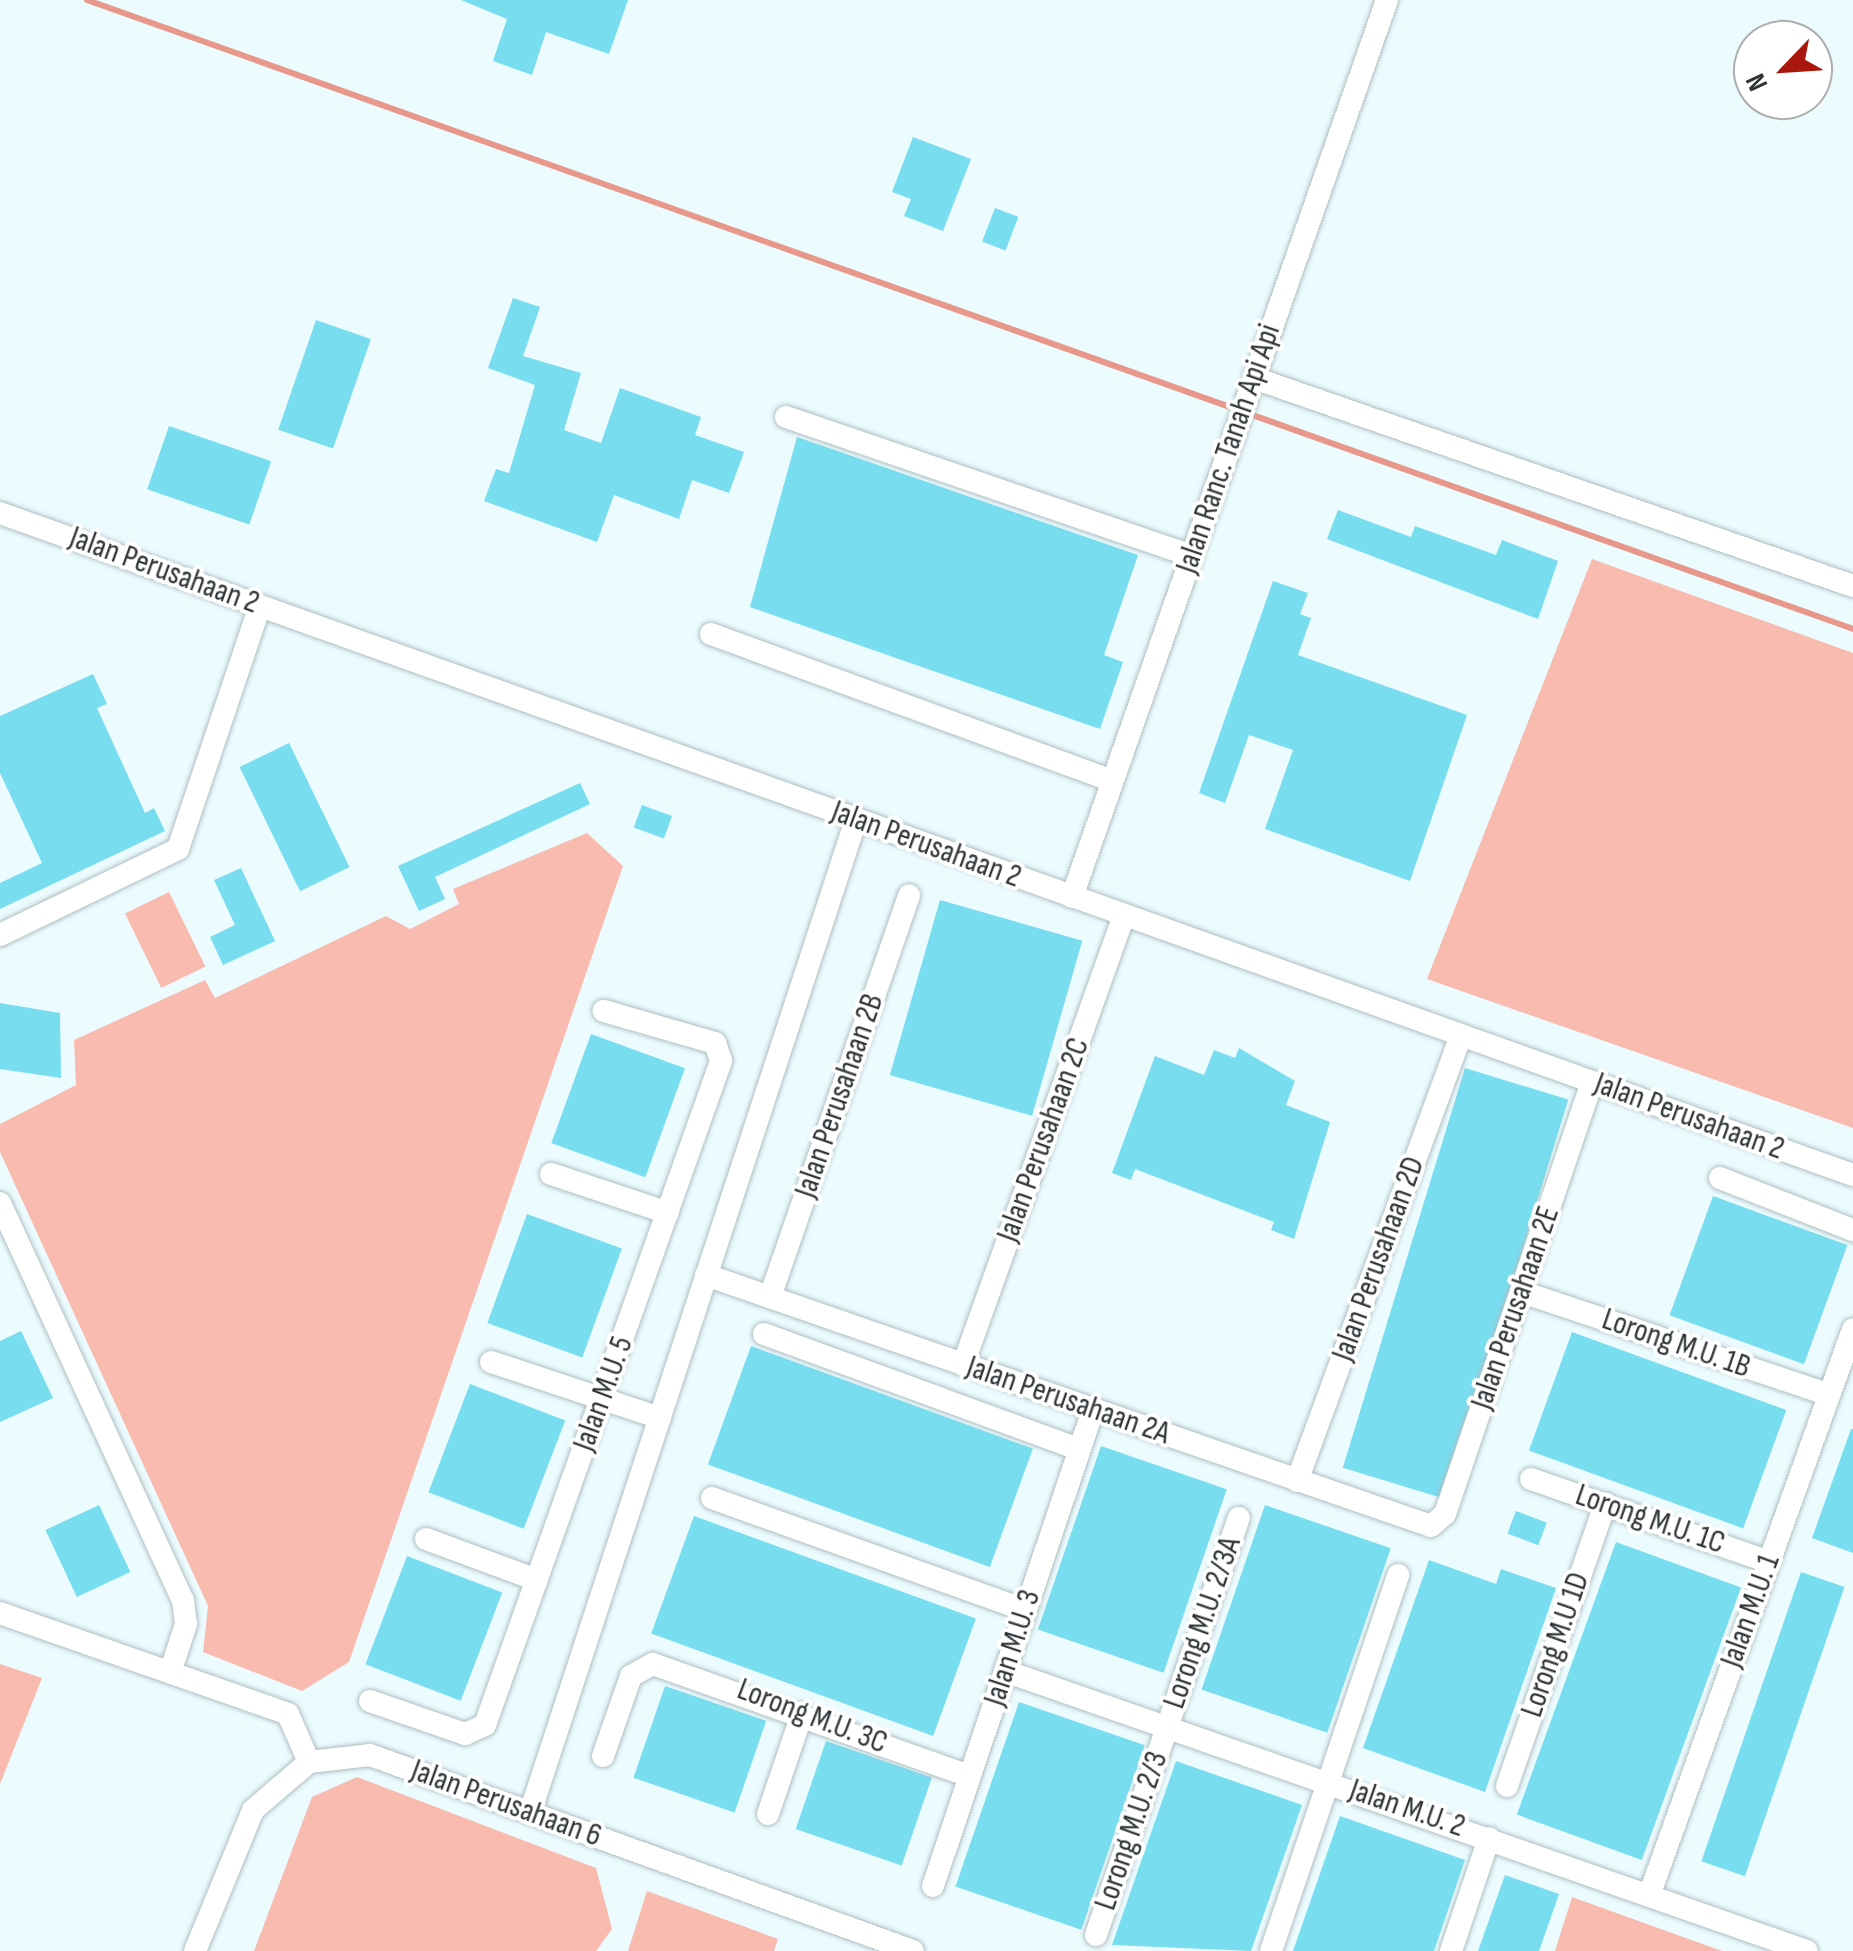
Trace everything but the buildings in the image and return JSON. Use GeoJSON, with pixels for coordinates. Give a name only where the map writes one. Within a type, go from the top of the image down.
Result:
{"type":"FeatureCollection","features":[{"type":"Feature","properties":{"kind":"street","name":"Jalan Ranc. Tanah Api Api"},"geometry":{"type":"LineString","coordinates":[[1072,898],[1388,0]]}},
{"type":"Feature","properties":{"kind":"street"},"geometry":{"type":"LineString","coordinates":[[1250,388],[1853,586]]}},
{"type":"Feature","properties":{"kind":"street"},"geometry":{"type":"LineString","coordinates":[[786,417],[1192,556]]}},
{"type":"Feature","properties":{"kind":"street","name":"Jalan Perusahaan 2"},"geometry":{"type":"LineString","coordinates":[[0,513],[1853,1175]]}},
{"type":"Feature","properties":{"kind":"street"},"geometry":{"type":"LineString","coordinates":[[0,936],[178,848],[260,606]]}},
{"type":"Feature","properties":{"kind":"street"},"geometry":{"type":"LineString","coordinates":[[710,634],[1112,781]]}},
{"type":"Feature","properties":{"kind":"street"},"geometry":{"type":"LineString","coordinates":[[530,1812],[856,820]]}},
{"type":"Feature","properties":{"kind":"street","name":"Jalan Perusahaan 2B"},"geometry":{"type":"LineString","coordinates":[[770,1298],[910,895]]}},
{"type":"Feature","properties":{"kind":"street","name":"Jalan Perusahaan 2C"},"geometry":{"type":"LineString","coordinates":[[963,1365],[1124,916]]}},
{"type":"Feature","properties":{"kind":"street","name":"Jalan M.U. 5"},"geometry":{"type":"LineString","coordinates":[[370,1702],[476,1733],[537,1580],[668,1213],[720,1050],[604,1011]]}},
{"type":"Feature","properties":{"kind":"street","name":"Jalan Perusahaan 2D"},"geometry":{"type":"LineString","coordinates":[[1297,1482],[1461,1036]]}},
{"type":"Feature","properties":{"kind":"street","name":"Jalan Perusahaan 2E"},"geometry":{"type":"LineString","coordinates":[[1430,1526],[1445,1514],[1592,1082]]}},
{"type":"Feature","properties":{"kind":"street"},"geometry":{"type":"LineString","coordinates":[[552,1174],[668,1213]]}},
{"type":"Feature","properties":{"kind":"street"},"geometry":{"type":"LineString","coordinates":[[1720,1178],[1853,1230]]}},
{"type":"Feature","properties":{"kind":"street"},"geometry":{"type":"LineString","coordinates":[[0,1204],[183,1600],[186,1624],[171,1670]]}},
{"type":"Feature","properties":{"kind":"street","name":"Jalan Perusahaan 2A"},"geometry":{"type":"LineString","coordinates":[[706,1275],[1430,1526]]}},
{"type":"Feature","properties":{"kind":"street","name":"Lorong M.U. 1B"},"geometry":{"type":"LineString","coordinates":[[1522,1292],[1829,1396]]}},
{"type":"Feature","properties":{"kind":"street","name":"Jalan M.U. 1"},"geometry":{"type":"LineString","coordinates":[[1650,1893],[1853,1329]]}},
{"type":"Feature","properties":{"kind":"street"},"geometry":{"type":"LineString","coordinates":[[764,1334],[1078,1449]]}},
{"type":"Feature","properties":{"kind":"street"},"geometry":{"type":"LineString","coordinates":[[491,1362],[660,1418]]}},
{"type":"Feature","properties":{"kind":"street","name":"Jalan M.U. 3"},"geometry":{"type":"LineString","coordinates":[[933,1886],[1093,1410]]}},
{"type":"Feature","properties":{"kind":"street","name":"Lorong M.U. 1C"},"geometry":{"type":"LineString","coordinates":[[1531,1478],[1769,1562]]}},
{"type":"Feature","properties":{"kind":"street"},"geometry":{"type":"LineString","coordinates":[[712,1498],[1025,1610]]}},
{"type":"Feature","properties":{"kind":"street","name":"Lorong M.U 1D"},"geometry":{"type":"LineString","coordinates":[[1507,1786],[1604,1504]]}},
{"type":"Feature","properties":{"kind":"street","name":"Lorong M.U. 2/3A"},"geometry":{"type":"LineString","coordinates":[[1167,1726],[1239,1518]]}},
{"type":"Feature","properties":{"kind":"street"},"geometry":{"type":"LineString","coordinates":[[426,1539],[537,1580]]}},
{"type":"Feature","properties":{"kind":"street"},"geometry":{"type":"LineString","coordinates":[[1270,1951],[1398,1575]]}},
{"type":"Feature","properties":{"kind":"street"},"geometry":{"type":"LineString","coordinates":[[0,1612],[288,1714],[309,1762],[253,1810],[195,1951]]}},
{"type":"Feature","properties":{"kind":"street","name":"Lorong M.U. 3C"},"geometry":{"type":"LineString","coordinates":[[603,1756],[631,1676],[653,1664],[970,1776]]}},
{"type":"Feature","properties":{"kind":"street","name":"Jalan M.U. 2"},"geometry":{"type":"LineString","coordinates":[[1005,1670],[1807,1951]]}},
{"type":"Feature","properties":{"kind":"street"},"geometry":{"type":"LineString","coordinates":[[768,1814],[802,1714]]}},
{"type":"Feature","properties":{"kind":"street","name":"Lorong M.U. 2/3"},"geometry":{"type":"LineString","coordinates":[[1096,1935],[1167,1726]]}},
{"type":"Feature","properties":{"kind":"street","name":"Jalan Perusahaan 6"},"geometry":{"type":"LineString","coordinates":[[309,1762],[370,1755],[913,1951]]}},
{"type":"Feature","properties":{"kind":"street"},"geometry":{"type":"LineString","coordinates":[[1451,1951],[1489,1838]]}},
{"type":"Feature","properties":{"kind":"shaded area"},"geometry":{"type":"Polygon","coordinates":[[[1592,559],[1853,653],[1853,1128],[1427,979],[1592,559]]]}},
{"type":"Feature","properties":{"kind":"shaded area"},"geometry":{"type":"Polygon","coordinates":[[[587,833],[623,866],[349,1662],[302,1691],[203,1652],[208,1606],[0,1152],[0,1124],[76,1085],[74,1040],[205,980],[215,998],[386,916],[410,929],[459,904],[453,889],[587,833]]]}},
{"type":"Feature","properties":{"kind":"shaded area"},"geometry":{"type":"Polygon","coordinates":[[[169,892],[205,967],[161,988],[125,913],[169,892]]]}},
{"type":"Feature","properties":{"kind":"shaded area"},"geometry":{"type":"Polygon","coordinates":[[[0,1664],[42,1678],[0,1784],[0,1664]]]}},
{"type":"Feature","properties":{"kind":"shaded area"},"geometry":{"type":"Polygon","coordinates":[[[357,1777],[596,1868],[612,1929],[596,1951],[254,1951],[312,1797],[357,1777]]]}},
{"type":"Feature","properties":{"kind":"shaded area"},"geometry":{"type":"Polygon","coordinates":[[[647,1891],[778,1939],[774,1951],[628,1951],[647,1891]]]}},
{"type":"Feature","properties":{"kind":"shaded area"},"geometry":{"type":"Polygon","coordinates":[[[1572,1897],[1722,1951],[1555,1951],[1572,1897]]]}},
{"type":"Feature","properties":{"kind":"waterway"},"geometry":{"type":"LineString","coordinates":[[87,0],[1853,629]]}}]}
